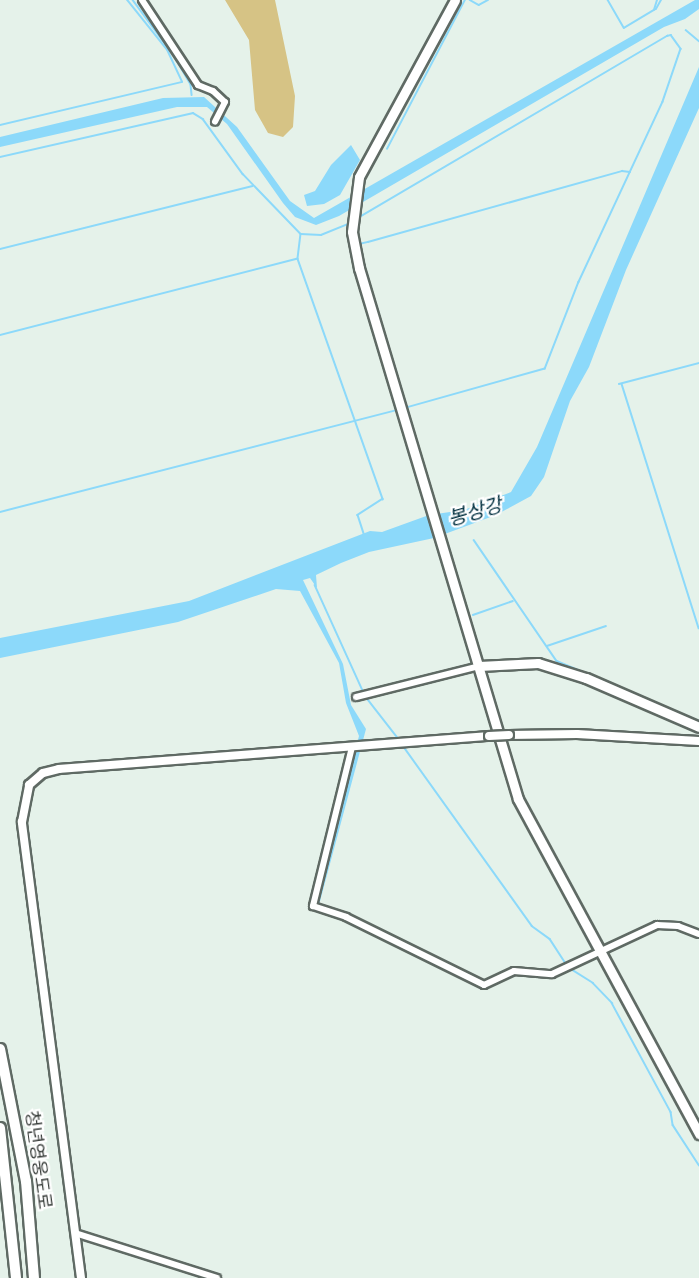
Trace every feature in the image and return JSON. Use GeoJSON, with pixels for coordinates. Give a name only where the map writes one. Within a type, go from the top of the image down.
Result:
{"type":"FeatureCollection","features":[{"type":"Feature","properties":{"kind":"highway","name":"청년영웅도로"},"geometry":{"type":"LineString","coordinates":[[0,1049],[26,1181],[34,1278]]}},
{"type":"Feature","properties":{"kind":"highway","name":"청년영웅도로"},"geometry":{"type":"LineString","coordinates":[[0,1128],[16,1278]]}},
{"type":"Feature","properties":{"kind":"main road"},"geometry":{"type":"LineString","coordinates":[[455,0],[359,177],[352,232],[359,268],[518,799],[699,1134]]}},
{"type":"Feature","properties":{"kind":"main road"},"geometry":{"type":"LineString","coordinates":[[480,672],[538,663],[586,678],[699,727]]}},
{"type":"Feature","properties":{"kind":"main road"},"geometry":{"type":"LineString","coordinates":[[81,1278],[22,822],[29,785],[43,773],[59,769],[489,736],[577,734],[699,741]]}},
{"type":"Feature","properties":{"kind":"street"},"geometry":{"type":"LineString","coordinates":[[142,0],[198,85],[213,91],[225,102],[223,110],[215,119]]}},
{"type":"Feature","properties":{"kind":"street"},"geometry":{"type":"LineString","coordinates":[[356,696],[480,672]]}},
{"type":"Feature","properties":{"kind":"street"},"geometry":{"type":"LineString","coordinates":[[354,747],[313,906],[345,917],[477,985],[484,985],[514,971],[552,974],[657,925],[678,926],[699,934]]}},
{"type":"Feature","properties":{"kind":"street"},"geometry":{"type":"LineString","coordinates":[[75,1233],[217,1278]]}},
{"type":"Feature","properties":{"kind":"shaded area"},"geometry":{"type":"Polygon","coordinates":[[[225,0],[275,0],[295,96],[293,127],[283,137],[268,133],[255,110],[249,40],[225,0]]]}},
{"type":"Feature","properties":{"kind":"water"},"geometry":{"type":"Polygon","coordinates":[[[695,0],[699,0],[699,9],[685,19],[664,27],[339,216],[316,225],[295,217],[227,124],[207,107],[177,107],[0,147],[0,137],[163,98],[204,97],[237,127],[290,201],[314,218],[695,0]]]}},
{"type":"Feature","properties":{"kind":"water","name":"봉상강"},"geometry":{"type":"Polygon","coordinates":[[[699,67],[699,108],[626,270],[589,367],[570,401],[544,477],[531,496],[496,515],[434,538],[369,552],[341,563],[316,575],[317,588],[310,578],[303,580],[343,664],[351,705],[366,729],[319,905],[315,905],[359,736],[346,703],[339,663],[300,591],[276,589],[178,622],[0,658],[0,638],[189,601],[370,531],[382,532],[429,515],[464,510],[511,492],[537,447],[699,67]]]}},
{"type":"Feature","properties":{"kind":"water"},"geometry":{"type":"Polygon","coordinates":[[[351,145],[360,160],[340,195],[324,204],[307,206],[304,195],[315,191],[331,165],[351,145]]]}},
{"type":"Feature","properties":{"kind":"waterway"},"geometry":{"type":"LineString","coordinates":[[0,125],[182,82],[167,50],[127,0]]}},
{"type":"Feature","properties":{"kind":"waterway"},"geometry":{"type":"LineString","coordinates":[[133,0],[175,57],[191,85],[192,95]]}},
{"type":"Feature","properties":{"kind":"waterway"},"geometry":{"type":"LineString","coordinates":[[387,149],[465,0]]}},
{"type":"Feature","properties":{"kind":"waterway"},"geometry":{"type":"LineString","coordinates":[[470,0],[479,5],[488,0]]}},
{"type":"Feature","properties":{"kind":"waterway"},"geometry":{"type":"LineString","coordinates":[[608,0],[624,28],[656,9],[661,0]]}},
{"type":"Feature","properties":{"kind":"waterway"},"geometry":{"type":"LineString","coordinates":[[654,10],[657,0]]}},
{"type":"Feature","properties":{"kind":"waterway"},"geometry":{"type":"LineString","coordinates":[[686,30],[699,41]]}},
{"type":"Feature","properties":{"kind":"waterway"},"geometry":{"type":"LineString","coordinates":[[358,218],[667,36],[671,35],[681,49],[663,102],[579,282],[545,369],[406,408]]}},
{"type":"Feature","properties":{"kind":"waterway"},"geometry":{"type":"LineString","coordinates":[[0,157],[193,113],[203,119],[243,174],[301,234],[321,235],[350,223]]}},
{"type":"Feature","properties":{"kind":"waterway"},"geometry":{"type":"LineString","coordinates":[[357,228],[359,244],[622,171],[630,172]]}},
{"type":"Feature","properties":{"kind":"waterway"},"geometry":{"type":"LineString","coordinates":[[0,249],[252,186]]}},
{"type":"Feature","properties":{"kind":"waterway"},"geometry":{"type":"LineString","coordinates":[[301,234],[298,259],[383,499],[358,515],[364,534]]}},
{"type":"Feature","properties":{"kind":"waterway"},"geometry":{"type":"LineString","coordinates":[[0,335],[297,259]]}},
{"type":"Feature","properties":{"kind":"waterway"},"geometry":{"type":"LineString","coordinates":[[619,384],[699,363]]}},
{"type":"Feature","properties":{"kind":"waterway"},"geometry":{"type":"LineString","coordinates":[[622,384],[699,628]]}},
{"type":"Feature","properties":{"kind":"waterway"},"geometry":{"type":"LineString","coordinates":[[0,512],[398,410]]}},
{"type":"Feature","properties":{"kind":"waterway"},"geometry":{"type":"LineString","coordinates":[[474,540],[557,661],[699,721]]}},
{"type":"Feature","properties":{"kind":"waterway"},"geometry":{"type":"LineString","coordinates":[[315,585],[364,693]]}},
{"type":"Feature","properties":{"kind":"waterway"},"geometry":{"type":"LineString","coordinates":[[473,615],[513,601]]}},
{"type":"Feature","properties":{"kind":"waterway"},"geometry":{"type":"LineString","coordinates":[[547,646],[606,626]]}},
{"type":"Feature","properties":{"kind":"waterway"},"geometry":{"type":"LineString","coordinates":[[366,697],[398,738]]}},
{"type":"Feature","properties":{"kind":"waterway"},"geometry":{"type":"LineString","coordinates":[[404,747],[532,926],[550,939],[566,964]]}},
{"type":"Feature","properties":{"kind":"waterway"},"geometry":{"type":"LineString","coordinates":[[571,969],[593,983],[612,1003],[671,1112],[673,1125],[699,1165]]}}]}
